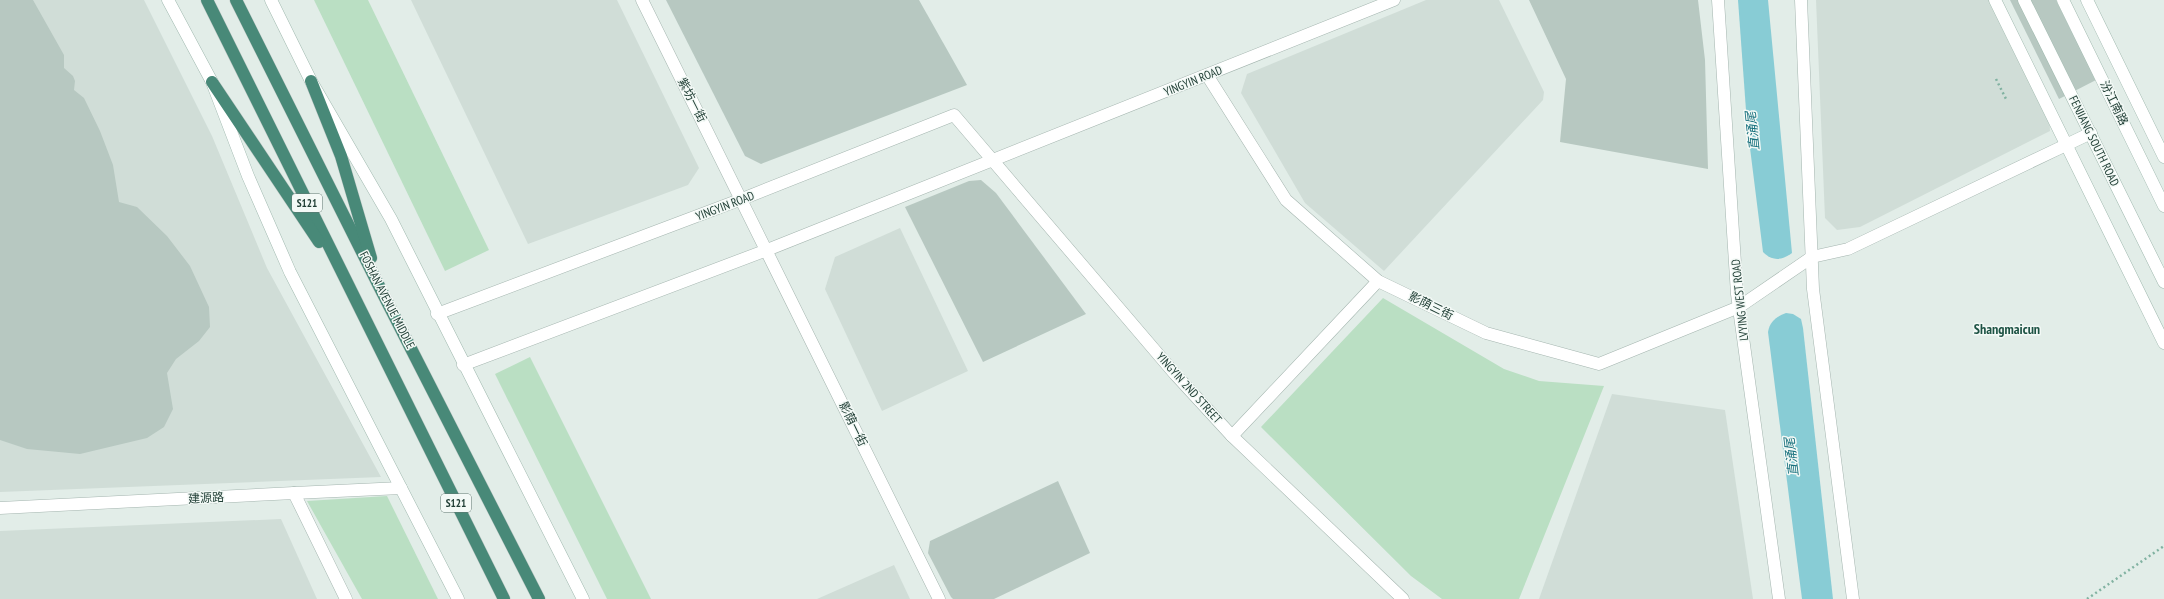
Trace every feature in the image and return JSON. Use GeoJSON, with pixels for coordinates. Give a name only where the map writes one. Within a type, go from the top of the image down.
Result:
{"type":"FeatureCollection","features":[{"type":"Feature","properties":{"kind":"highway","name":"S121"},"geometry":{"type":"LineString","coordinates":[[207,0],[504,599]]}},
{"type":"Feature","properties":{"kind":"highway","name":"FOSHAN AVENUE MIDDLE"},"geometry":{"type":"LineString","coordinates":[[236,0],[379,286],[539,599]]}},
{"type":"Feature","properties":{"kind":"highway"},"geometry":{"type":"LineString","coordinates":[[311,81],[341,156],[379,286]]}},
{"type":"Feature","properties":{"kind":"highway"},"geometry":{"type":"LineString","coordinates":[[212,82],[286,190],[352,295]]}},
{"type":"Feature","properties":{"kind":"street"},"geometry":{"type":"LineString","coordinates":[[168,0],[212,82],[248,176],[290,272],[458,599]]}},
{"type":"Feature","properties":{"kind":"street"},"geometry":{"type":"LineString","coordinates":[[271,0],[311,81],[391,220],[437,314],[583,599]]}},
{"type":"Feature","properties":{"kind":"street","name":"紫坊一街"},"geometry":{"type":"LineString","coordinates":[[642,0],[767,250]]}},
{"type":"Feature","properties":{"kind":"street","name":"YINGYIN ROAD"},"geometry":{"type":"LineString","coordinates":[[463,365],[767,250],[1394,0]]}},
{"type":"Feature","properties":{"kind":"street","name":"LVYING WEST ROAD"},"geometry":{"type":"LineString","coordinates":[[1718,0],[1739,307],[1779,599]]}},
{"type":"Feature","properties":{"kind":"street"},"geometry":{"type":"LineString","coordinates":[[1801,0],[1813,289],[1853,599]]}},
{"type":"Feature","properties":{"kind":"street"},"geometry":{"type":"LineString","coordinates":[[1995,0],[2164,343]]}},
{"type":"Feature","properties":{"kind":"street","name":"FENJIANG SOUTH ROAD"},"geometry":{"type":"LineString","coordinates":[[2024,0],[2164,282]]}},
{"type":"Feature","properties":{"kind":"street","name":"汾江南路"},"geometry":{"type":"LineString","coordinates":[[2063,0],[2164,206]]}},
{"type":"Feature","properties":{"kind":"street"},"geometry":{"type":"LineString","coordinates":[[2086,0],[2164,157]]}},
{"type":"Feature","properties":{"kind":"street","name":"影荫三街"},"geometry":{"type":"LineString","coordinates":[[1207,75],[1286,200],[1378,281],[1486,333],[1599,364],[1739,307],[1812,257]]}},
{"type":"Feature","properties":{"kind":"street"},"geometry":{"type":"LineString","coordinates":[[2121,118],[2140,108]]}},
{"type":"Feature","properties":{"kind":"street","name":"YINGYIN ROAD"},"geometry":{"type":"LineString","coordinates":[[437,314],[742,199],[954,115],[992,161]]}},
{"type":"Feature","properties":{"kind":"street"},"geometry":{"type":"LineString","coordinates":[[1812,257],[1848,249],[2091,133]]}},
{"type":"Feature","properties":{"kind":"street","name":"YINGYIN 2ND STREET"},"geometry":{"type":"LineString","coordinates":[[992,161],[1175,374],[1232,436],[1389,594],[1403,599]]}},
{"type":"Feature","properties":{"kind":"street","name":"影荫一街"},"geometry":{"type":"LineString","coordinates":[[767,250],[939,599]]}},
{"type":"Feature","properties":{"kind":"street"},"geometry":{"type":"LineString","coordinates":[[1232,436],[1378,281]]}},
{"type":"Feature","properties":{"kind":"street","name":"建源路"},"geometry":{"type":"LineString","coordinates":[[0,508],[400,488]]}},
{"type":"Feature","properties":{"kind":"street"},"geometry":{"type":"LineString","coordinates":[[294,493],[346,599]]}},
{"type":"Feature","properties":{"kind":"path"},"geometry":{"type":"LineString","coordinates":[[1996,79],[2006,99]]}},
{"type":"Feature","properties":{"kind":"path"},"geometry":{"type":"LineString","coordinates":[[2087,599],[2164,546]]}},
{"type":"Feature","properties":{"kind":"shaded area"},"geometry":{"type":"Polygon","coordinates":[[[0,0],[144,0],[212,136],[267,268],[381,477],[0,492],[0,0]]]}},
{"type":"Feature","properties":{"kind":"shaded area"},"geometry":{"type":"Polygon","coordinates":[[[411,0],[617,0],[699,168],[688,185],[528,244],[411,0]]]}},
{"type":"Feature","properties":{"kind":"shaded area"},"geometry":{"type":"Polygon","coordinates":[[[1426,0],[1499,0],[1544,92],[1543,100],[1384,271],[1305,203],[1241,93],[1247,74],[1426,0]]]}},
{"type":"Feature","properties":{"kind":"shaded area"},"geometry":{"type":"Polygon","coordinates":[[[1816,0],[1990,0],[2049,111],[2050,131],[1860,227],[1837,230],[1825,218],[1816,0]]]}},
{"type":"Feature","properties":{"kind":"shaded area"},"geometry":{"type":"Polygon","coordinates":[[[900,228],[968,371],[882,411],[825,289],[835,257],[900,228]]]}},
{"type":"Feature","properties":{"kind":"shaded area"},"geometry":{"type":"Polygon","coordinates":[[[1612,394],[1725,410],[1753,599],[1539,599],[1612,394]]]}},
{"type":"Feature","properties":{"kind":"shaded area"},"geometry":{"type":"Polygon","coordinates":[[[281,519],[317,599],[0,599],[0,531],[281,519]]]}},
{"type":"Feature","properties":{"kind":"shaded area"},"geometry":{"type":"Polygon","coordinates":[[[894,565],[910,599],[817,599],[894,565]]]}},
{"type":"Feature","properties":{"kind":"green space"},"geometry":{"type":"Polygon","coordinates":[[[314,0],[368,0],[489,250],[445,271],[314,0]]]}},
{"type":"Feature","properties":{"kind":"green space"},"geometry":{"type":"Polygon","coordinates":[[[1383,298],[1504,369],[1539,381],[1604,386],[1519,599],[1442,599],[1411,576],[1261,427],[1383,298]]]}},
{"type":"Feature","properties":{"kind":"green space"},"geometry":{"type":"Polygon","coordinates":[[[530,357],[651,599],[607,599],[495,374],[530,357]]]}},
{"type":"Feature","properties":{"kind":"green space"},"geometry":{"type":"Polygon","coordinates":[[[387,496],[438,599],[362,599],[307,501],[387,496]]]}},
{"type":"Feature","properties":{"kind":"water","name":"直涌尾"},"geometry":{"type":"Polygon","coordinates":[[[1738,0],[1768,0],[1792,253],[1780,259],[1770,257],[1763,252],[1747,124],[1738,0]]]}},
{"type":"Feature","properties":{"kind":"water","name":"直涌尾"},"geometry":{"type":"Polygon","coordinates":[[[1786,313],[1793,314],[1801,319],[1803,328],[1833,599],[1802,599],[1768,332],[1770,325],[1774,320],[1786,313]]]}},
{"type":"Feature","properties":{"kind":"building"},"geometry":{"type":"Polygon","coordinates":[[[0,0],[33,0],[64,55],[64,68],[73,76],[75,81],[74,90],[84,98],[100,131],[113,165],[119,202],[137,207],[167,236],[190,266],[209,307],[210,327],[199,341],[176,359],[167,373],[173,409],[164,427],[147,438],[80,454],[27,449],[0,440],[0,0]]]}},
{"type":"Feature","properties":{"kind":"building"},"geometry":{"type":"Polygon","coordinates":[[[666,0],[919,0],[967,85],[761,164],[745,156],[666,0]]]}},
{"type":"Feature","properties":{"kind":"building"},"geometry":{"type":"Polygon","coordinates":[[[1529,0],[1698,0],[1705,60],[1708,169],[1560,142],[1566,79],[1529,0]]]}},
{"type":"Feature","properties":{"kind":"building"},"geometry":{"type":"Polygon","coordinates":[[[2010,0],[2056,0],[2096,80],[2059,99],[2010,0]]]}},
{"type":"Feature","properties":{"kind":"building"},"geometry":{"type":"Polygon","coordinates":[[[981,180],[996,193],[1086,314],[983,362],[905,207],[969,181],[981,180]]]}},
{"type":"Feature","properties":{"kind":"building"},"geometry":{"type":"Polygon","coordinates":[[[1058,481],[1090,553],[994,599],[953,599],[928,553],[930,541],[1058,481]]]}},
{"type":"Feature","properties":{"kind":"district","name":"Shangmaicun"},"geometry":{"type":"Point","coordinates":[2007,329]}}]}
